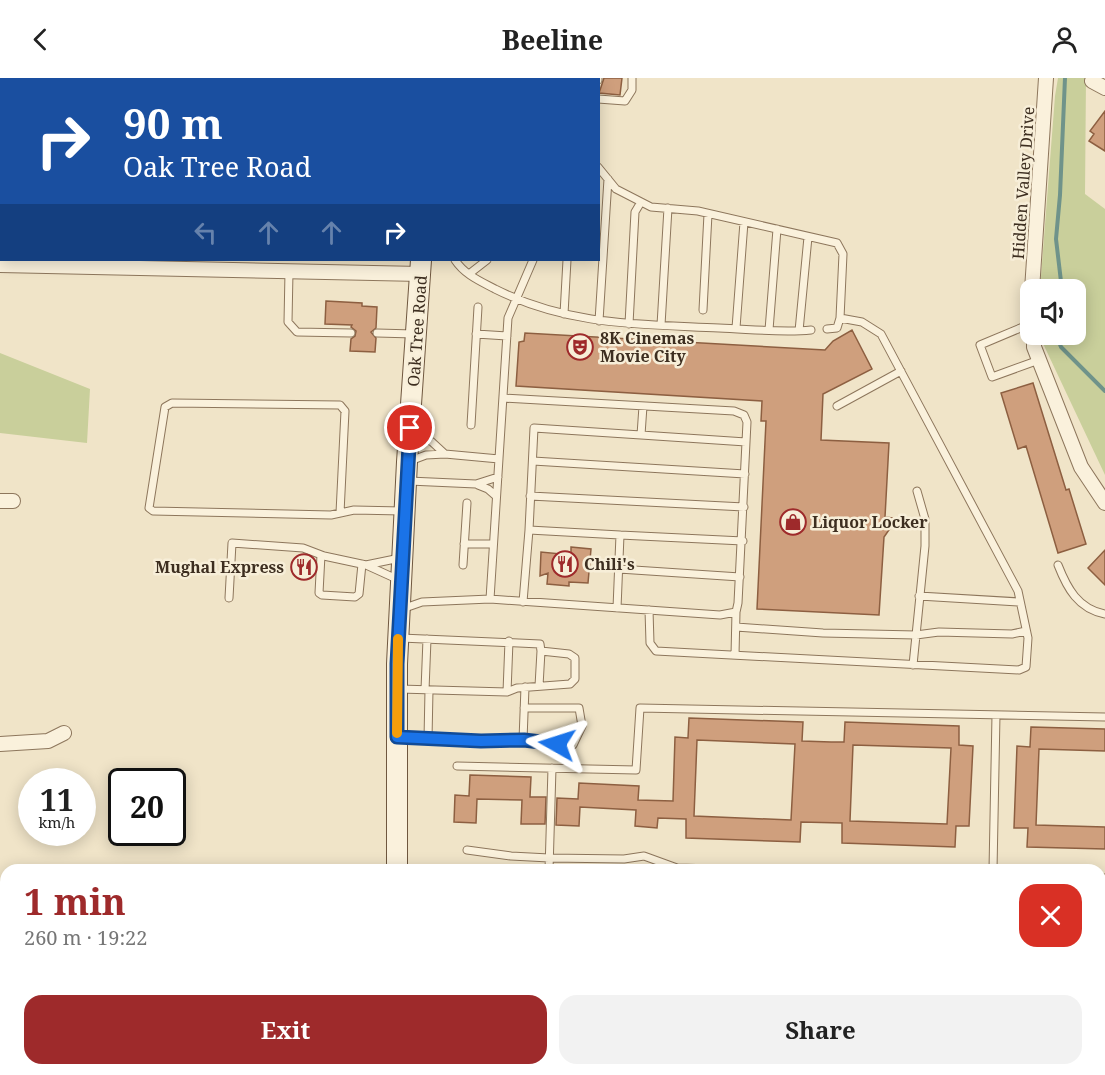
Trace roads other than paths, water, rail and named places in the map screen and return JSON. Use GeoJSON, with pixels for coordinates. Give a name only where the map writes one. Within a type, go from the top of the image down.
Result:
{"type":"FeatureCollection","features":[{"type":"Feature","properties":{"kind":"main road","name":"Oak Tree Road"},"geometry":{"type":"LineString","coordinates":[[398,864],[399,609],[421,267]]}},
{"type":"Feature","properties":{"kind":"street","name":"Hidden Valley Drive"},"geometry":{"type":"LineString","coordinates":[[1033,279],[1046,78]]}},
{"type":"Feature","properties":{"kind":"street"},"geometry":{"type":"LineString","coordinates":[[0,265],[275,266],[290,272],[421,267]]}},
{"type":"Feature","properties":{"kind":"street"},"geometry":{"type":"LineString","coordinates":[[1034,345],[1080,467],[1105,503]]}},
{"type":"Feature","properties":{"kind":"street"},"geometry":{"type":"LineString","coordinates":[[0,744],[40,742],[64,733]]}},
{"type":"Feature","properties":{"kind":"lane"},"geometry":{"type":"LineString","coordinates":[[600,99],[626,102],[632,90],[632,78]]}},
{"type":"Feature","properties":{"kind":"lane"},"geometry":{"type":"LineString","coordinates":[[600,169],[616,189],[651,207],[708,214],[837,243],[843,254],[840,318],[837,328],[827,329]]}},
{"type":"Feature","properties":{"kind":"lane"},"geometry":{"type":"LineString","coordinates":[[599,321],[608,179]]}},
{"type":"Feature","properties":{"kind":"lane"},"geometry":{"type":"LineString","coordinates":[[629,324],[635,212],[641,202]]}},
{"type":"Feature","properties":{"kind":"lane"},"geometry":{"type":"LineString","coordinates":[[661,325],[668,208]]}},
{"type":"Feature","properties":{"kind":"lane"},"geometry":{"type":"LineString","coordinates":[[703,310],[708,214]]}},
{"type":"Feature","properties":{"kind":"lane"},"geometry":{"type":"LineString","coordinates":[[736,328],[744,222]]}},
{"type":"Feature","properties":{"kind":"lane"},"geometry":{"type":"LineString","coordinates":[[769,330],[777,229]]}},
{"type":"Feature","properties":{"kind":"lane"},"geometry":{"type":"LineString","coordinates":[[799,331],[808,237]]}},
{"type":"Feature","properties":{"kind":"lane"},"geometry":{"type":"LineString","coordinates":[[456,261],[460,268],[469,274],[516,299],[564,314],[599,321],[811,330]]}},
{"type":"Feature","properties":{"kind":"lane"},"geometry":{"type":"LineString","coordinates":[[469,274],[486,261]]}},
{"type":"Feature","properties":{"kind":"lane"},"geometry":{"type":"LineString","coordinates":[[490,599],[508,318],[533,261]]}},
{"type":"Feature","properties":{"kind":"lane"},"geometry":{"type":"LineString","coordinates":[[564,314],[567,261]]}},
{"type":"Feature","properties":{"kind":"lane"},"geometry":{"type":"LineString","coordinates":[[290,272],[288,322],[297,332],[351,333]]}},
{"type":"Feature","properties":{"kind":"lane"},"geometry":{"type":"LineString","coordinates":[[471,425],[478,307]]}},
{"type":"Feature","properties":{"kind":"lane"},"geometry":{"type":"LineString","coordinates":[[649,610],[650,643],[656,651],[1019,670],[1026,667],[1026,632],[1018,591],[901,371],[881,334],[862,322],[840,318]]}},
{"type":"Feature","properties":{"kind":"lane"},"geometry":{"type":"LineString","coordinates":[[1020,328],[980,345],[992,377],[1039,360]]}},
{"type":"Feature","properties":{"kind":"lane"},"geometry":{"type":"LineString","coordinates":[[377,333],[416,334]]}},
{"type":"Feature","properties":{"kind":"lane"},"geometry":{"type":"LineString","coordinates":[[476,334],[507,336]]}},
{"type":"Feature","properties":{"kind":"lane"},"geometry":{"type":"LineString","coordinates":[[837,406],[901,371]]}},
{"type":"Feature","properties":{"kind":"lane"},"geometry":{"type":"LineString","coordinates":[[503,398],[734,411],[744,415],[747,422],[744,507],[735,656]]}},
{"type":"Feature","properties":{"kind":"lane"},"geometry":{"type":"LineString","coordinates":[[340,513],[345,411],[340,405],[172,403],[165,407],[149,508],[153,511],[331,515],[354,510],[405,511]]}},
{"type":"Feature","properties":{"kind":"lane"},"geometry":{"type":"LineString","coordinates":[[641,435],[643,406]]}},
{"type":"Feature","properties":{"kind":"lane"},"geometry":{"type":"LineString","coordinates":[[410,428],[432,442],[445,454]]}},
{"type":"Feature","properties":{"kind":"lane"},"geometry":{"type":"LineString","coordinates":[[523,602],[534,428],[746,442]]}},
{"type":"Feature","properties":{"kind":"lane"},"geometry":{"type":"LineString","coordinates":[[407,472],[426,455],[445,454],[499,459]]}},
{"type":"Feature","properties":{"kind":"lane"},"geometry":{"type":"LineString","coordinates":[[533,461],[745,474]]}},
{"type":"Feature","properties":{"kind":"lane"},"geometry":{"type":"LineString","coordinates":[[407,472],[476,484],[488,489],[496,496]]}},
{"type":"Feature","properties":{"kind":"lane"},"geometry":{"type":"LineString","coordinates":[[476,484],[498,477]]}},
{"type":"Feature","properties":{"kind":"lane"},"geometry":{"type":"LineString","coordinates":[[913,665],[926,546],[925,519],[917,491]]}},
{"type":"Feature","properties":{"kind":"lane"},"geometry":{"type":"LineString","coordinates":[[530,496],[744,507]]}},
{"type":"Feature","properties":{"kind":"lane"},"geometry":{"type":"LineString","coordinates":[[463,565],[467,504]]}},
{"type":"Feature","properties":{"kind":"lane"},"geometry":{"type":"LineString","coordinates":[[529,530],[742,541]]}},
{"type":"Feature","properties":{"kind":"lane"},"geometry":{"type":"LineString","coordinates":[[617,608],[620,535]]}},
{"type":"Feature","properties":{"kind":"lane"},"geometry":{"type":"LineString","coordinates":[[229,598],[232,543],[303,548],[321,555],[364,564],[401,581]]}},
{"type":"Feature","properties":{"kind":"lane"},"geometry":{"type":"LineString","coordinates":[[464,544],[494,544]]}},
{"type":"Feature","properties":{"kind":"lane"},"geometry":{"type":"LineString","coordinates":[[321,555],[319,593],[322,595],[355,597],[359,594],[364,564]]}},
{"type":"Feature","properties":{"kind":"lane"},"geometry":{"type":"LineString","coordinates":[[364,564],[402,557]]}},
{"type":"Feature","properties":{"kind":"lane"},"geometry":{"type":"LineString","coordinates":[[1059,565],[1066,585],[1082,606],[1105,614]]}},
{"type":"Feature","properties":{"kind":"lane"},"geometry":{"type":"LineString","coordinates":[[619,569],[740,577]]}},
{"type":"Feature","properties":{"kind":"lane"},"geometry":{"type":"LineString","coordinates":[[919,596],[1020,602]]}},
{"type":"Feature","properties":{"kind":"lane"},"geometry":{"type":"LineString","coordinates":[[399,609],[422,602],[490,599],[720,615],[736,612]]}},
{"type":"Feature","properties":{"kind":"lane"},"geometry":{"type":"LineString","coordinates":[[736,627],[823,633],[916,635],[939,632],[1012,634],[1026,632]]}},
{"type":"Feature","properties":{"kind":"lane"},"geometry":{"type":"LineString","coordinates":[[398,638],[540,644],[539,686]]}},
{"type":"Feature","properties":{"kind":"lane"},"geometry":{"type":"LineString","coordinates":[[427,639],[428,739]]}},
{"type":"Feature","properties":{"kind":"lane"},"geometry":{"type":"LineString","coordinates":[[507,692],[509,641]]}},
{"type":"Feature","properties":{"kind":"lane"},"geometry":{"type":"LineString","coordinates":[[397,689],[507,692],[525,687],[570,684],[574,679],[575,658],[569,654],[541,651]]}},
{"type":"Feature","properties":{"kind":"lane"},"geometry":{"type":"LineString","coordinates":[[524,740],[525,687]]}},
{"type":"Feature","properties":{"kind":"lane"},"geometry":{"type":"LineString","coordinates":[[397,737],[481,741],[524,740],[573,745],[582,726],[579,708],[525,708]]}},
{"type":"Feature","properties":{"kind":"lane"},"geometry":{"type":"LineString","coordinates":[[458,766],[636,770],[640,708],[1105,717]]}},
{"type":"Feature","properties":{"kind":"lane"},"geometry":{"type":"LineString","coordinates":[[993,864],[996,715]]}},
{"type":"Feature","properties":{"kind":"lane"},"geometry":{"type":"LineString","coordinates":[[549,864],[552,768]]}},
{"type":"Feature","properties":{"kind":"lane"},"geometry":{"type":"LineString","coordinates":[[466,850],[549,858],[624,859],[644,856],[666,864]]}},
{"type":"Feature","properties":{"kind":"waterway"},"geometry":{"type":"LineString","coordinates":[[1061,279],[1056,239],[1065,78]]}},
{"type":"Feature","properties":{"kind":"waterway"},"geometry":{"type":"LineString","coordinates":[[1060,345],[1105,391]]}},
{"type":"Feature","properties":{"kind":"place","name":"8K Cinemas Movie City"},"geometry":{"type":"Point","coordinates":[580,347]}},
{"type":"Feature","properties":{"kind":"place","name":"Liquor Locker"},"geometry":{"type":"Point","coordinates":[793,522]}},
{"type":"Feature","properties":{"kind":"place","name":"Chili's"},"geometry":{"type":"Point","coordinates":[565,564]}},
{"type":"Feature","properties":{"kind":"place","name":"Mughal Express"},"geometry":{"type":"Point","coordinates":[304,567]}}]}
